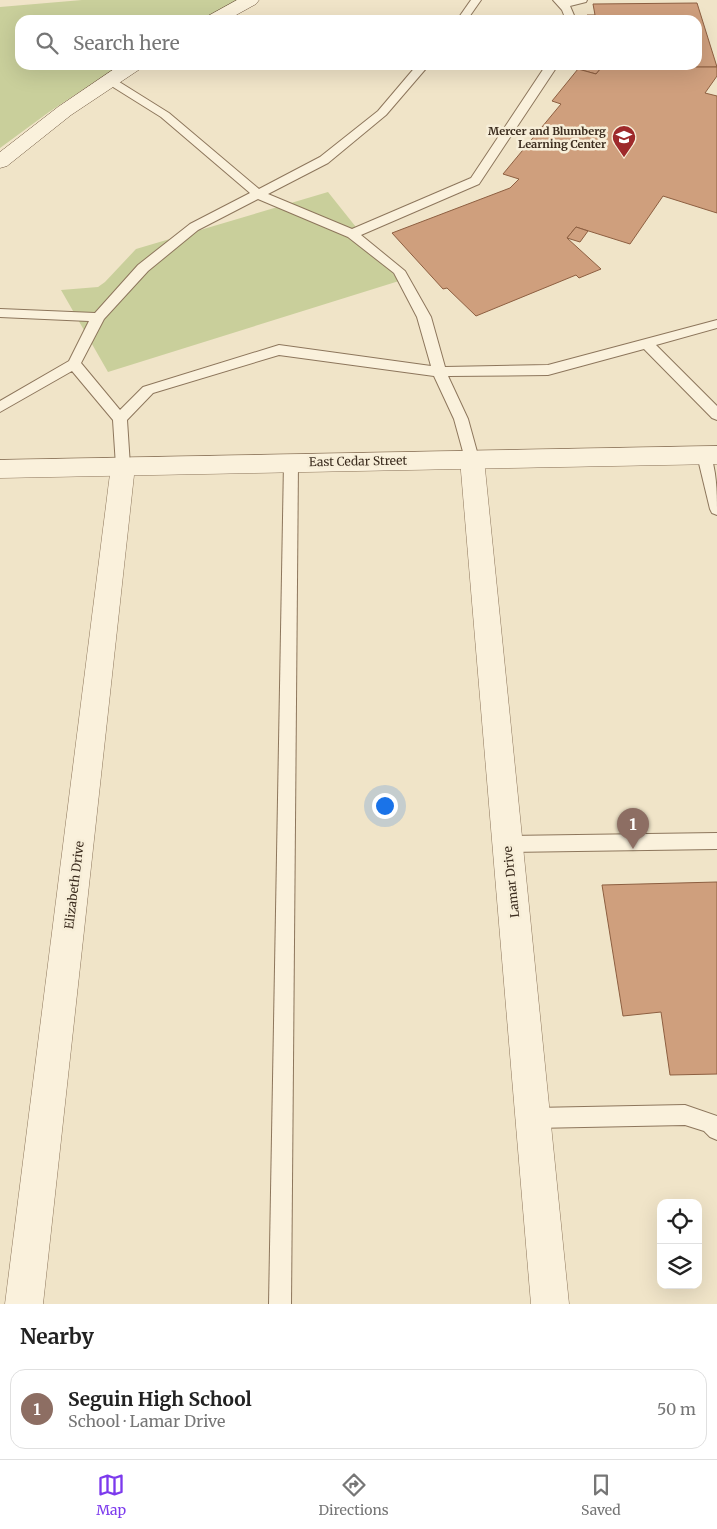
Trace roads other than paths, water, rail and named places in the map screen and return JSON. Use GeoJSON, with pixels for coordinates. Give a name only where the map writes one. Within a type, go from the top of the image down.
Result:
{"type":"FeatureCollection","features":[{"type":"Feature","properties":{"kind":"street"},"geometry":{"type":"LineString","coordinates":[[223,15],[250,0]]}},
{"type":"Feature","properties":{"kind":"street"},"geometry":{"type":"LineString","coordinates":[[0,162],[40,128],[125,70]]}},
{"type":"Feature","properties":{"kind":"street","name":"East Cedar Street"},"geometry":{"type":"LineString","coordinates":[[0,469],[710,455]]}},
{"type":"Feature","properties":{"kind":"street","name":"Lamar Drive"},"geometry":{"type":"LineString","coordinates":[[472,459],[550,1304]]}},
{"type":"Feature","properties":{"kind":"street","name":"Elizabeth Drive"},"geometry":{"type":"LineString","coordinates":[[24,1304],[122,466]]}},
{"type":"Feature","properties":{"kind":"lane"},"geometry":{"type":"LineString","coordinates":[[466,15],[476,0]]}},
{"type":"Feature","properties":{"kind":"lane"},"geometry":{"type":"LineString","coordinates":[[560,3],[582,0]]}},
{"type":"Feature","properties":{"kind":"lane"},"geometry":{"type":"LineString","coordinates":[[560,3],[567,9],[569,15]]}},
{"type":"Feature","properties":{"kind":"lane"},"geometry":{"type":"LineString","coordinates":[[0,407],[74,364],[98,317],[143,268],[194,227],[324,160],[382,113],[419,70]]}},
{"type":"Feature","properties":{"kind":"lane"},"geometry":{"type":"LineString","coordinates":[[352,234],[475,181],[549,70]]}},
{"type":"Feature","properties":{"kind":"lane"},"geometry":{"type":"LineString","coordinates":[[109,80],[165,115],[258,194],[352,234],[400,271],[424,317],[439,372],[461,419],[472,459]]}},
{"type":"Feature","properties":{"kind":"lane"},"geometry":{"type":"LineString","coordinates":[[0,313],[98,317]]}},
{"type":"Feature","properties":{"kind":"lane"},"geometry":{"type":"LineString","coordinates":[[120,418],[148,390],[279,350],[439,372],[548,370],[717,324]]}},
{"type":"Feature","properties":{"kind":"lane"},"geometry":{"type":"LineString","coordinates":[[646,344],[717,415]]}},
{"type":"Feature","properties":{"kind":"lane"},"geometry":{"type":"LineString","coordinates":[[74,364],[120,418],[122,466]]}},
{"type":"Feature","properties":{"kind":"lane"},"geometry":{"type":"LineString","coordinates":[[710,455],[717,509]]}},
{"type":"Feature","properties":{"kind":"lane"},"geometry":{"type":"LineString","coordinates":[[280,1304],[291,462]]}},
{"type":"Feature","properties":{"kind":"lane"},"geometry":{"type":"LineString","coordinates":[[507,844],[717,841]]}},
{"type":"Feature","properties":{"kind":"lane"},"geometry":{"type":"LineString","coordinates":[[534,1118],[685,1115],[710,1122],[717,1130]]}},
{"type":"Feature","properties":{"kind":"place","name":"Mercer and Blumberg Learning Center"},"geometry":{"type":"Point","coordinates":[624,158]}},
{"type":"Feature","properties":{"kind":"place","name":"Seguin High School"},"geometry":{"type":"Point","coordinates":[633,849]}}]}
